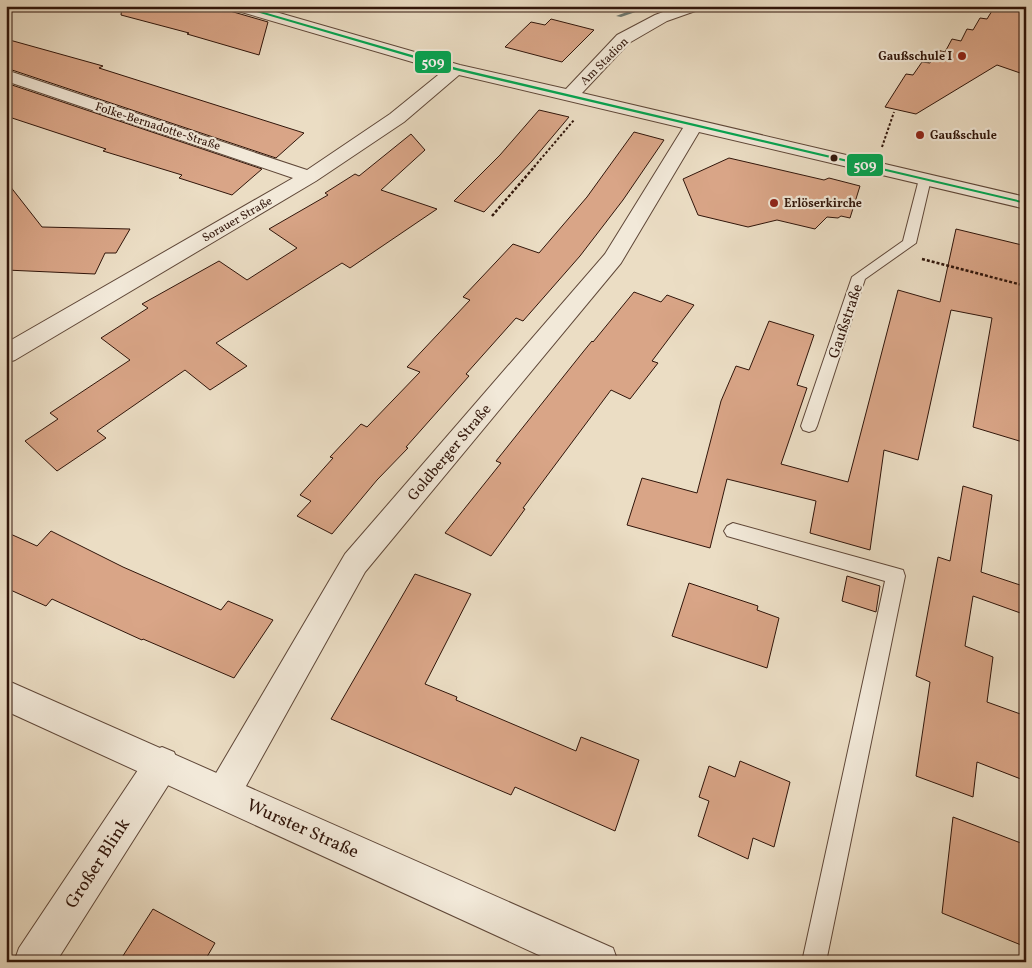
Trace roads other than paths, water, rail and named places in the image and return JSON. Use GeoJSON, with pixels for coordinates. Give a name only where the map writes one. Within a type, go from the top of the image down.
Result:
{"type":"FeatureCollection","features":[{"type":"Feature","properties":{"kind":"street","name":"Am Stadion"},"geometry":{"type":"LineString","coordinates":[[570,96],[623,39],[661,18],[695,6]]}},
{"type":"Feature","properties":{"kind":"street"},"geometry":{"type":"LineString","coordinates":[[243,7],[456,69],[1026,203]]}},
{"type":"Feature","properties":{"kind":"street","name":"Sorauer Straße"},"geometry":{"type":"LineString","coordinates":[[6,354],[309,177],[397,118],[456,69]]}},
{"type":"Feature","properties":{"kind":"street","name":"Folke-Bernadotte-Straße"},"geometry":{"type":"LineString","coordinates":[[6,76],[309,177]]}},
{"type":"Feature","properties":{"kind":"street","name":"Goldberger Straße"},"geometry":{"type":"LineString","coordinates":[[224,792],[355,563],[613,258],[694,125]]}},
{"type":"Feature","properties":{"kind":"street","name":"Wurster Straße"},"geometry":{"type":"LineString","coordinates":[[6,695],[599,962]]}},
{"type":"Feature","properties":{"kind":"street","name":"Großer Blink"},"geometry":{"type":"LineString","coordinates":[[33,962],[162,764]]}},
{"type":"Feature","properties":{"kind":"lane","name":"Gaußstraße"},"geometry":{"type":"LineString","coordinates":[[809,426],[859,277],[909,243],[925,180]]}},
{"type":"Feature","properties":{"kind":"lane"},"geometry":{"type":"LineString","coordinates":[[733,531],[896,576],[814,962]]}},
{"type":"Feature","properties":{"kind":"waterway"},"geometry":{"type":"LineString","coordinates":[[619,16],[650,6]]}},
{"type":"Feature","properties":{"kind":"place","name":"Gaußschule I"},"geometry":{"type":"Point","coordinates":[962,56]}},
{"type":"Feature","properties":{"kind":"place","name":"Gaußschule"},"geometry":{"type":"Point","coordinates":[920,135]}},
{"type":"Feature","properties":{"kind":"place","name":"Erlöserkirche"},"geometry":{"type":"Point","coordinates":[774,203]}}]}
